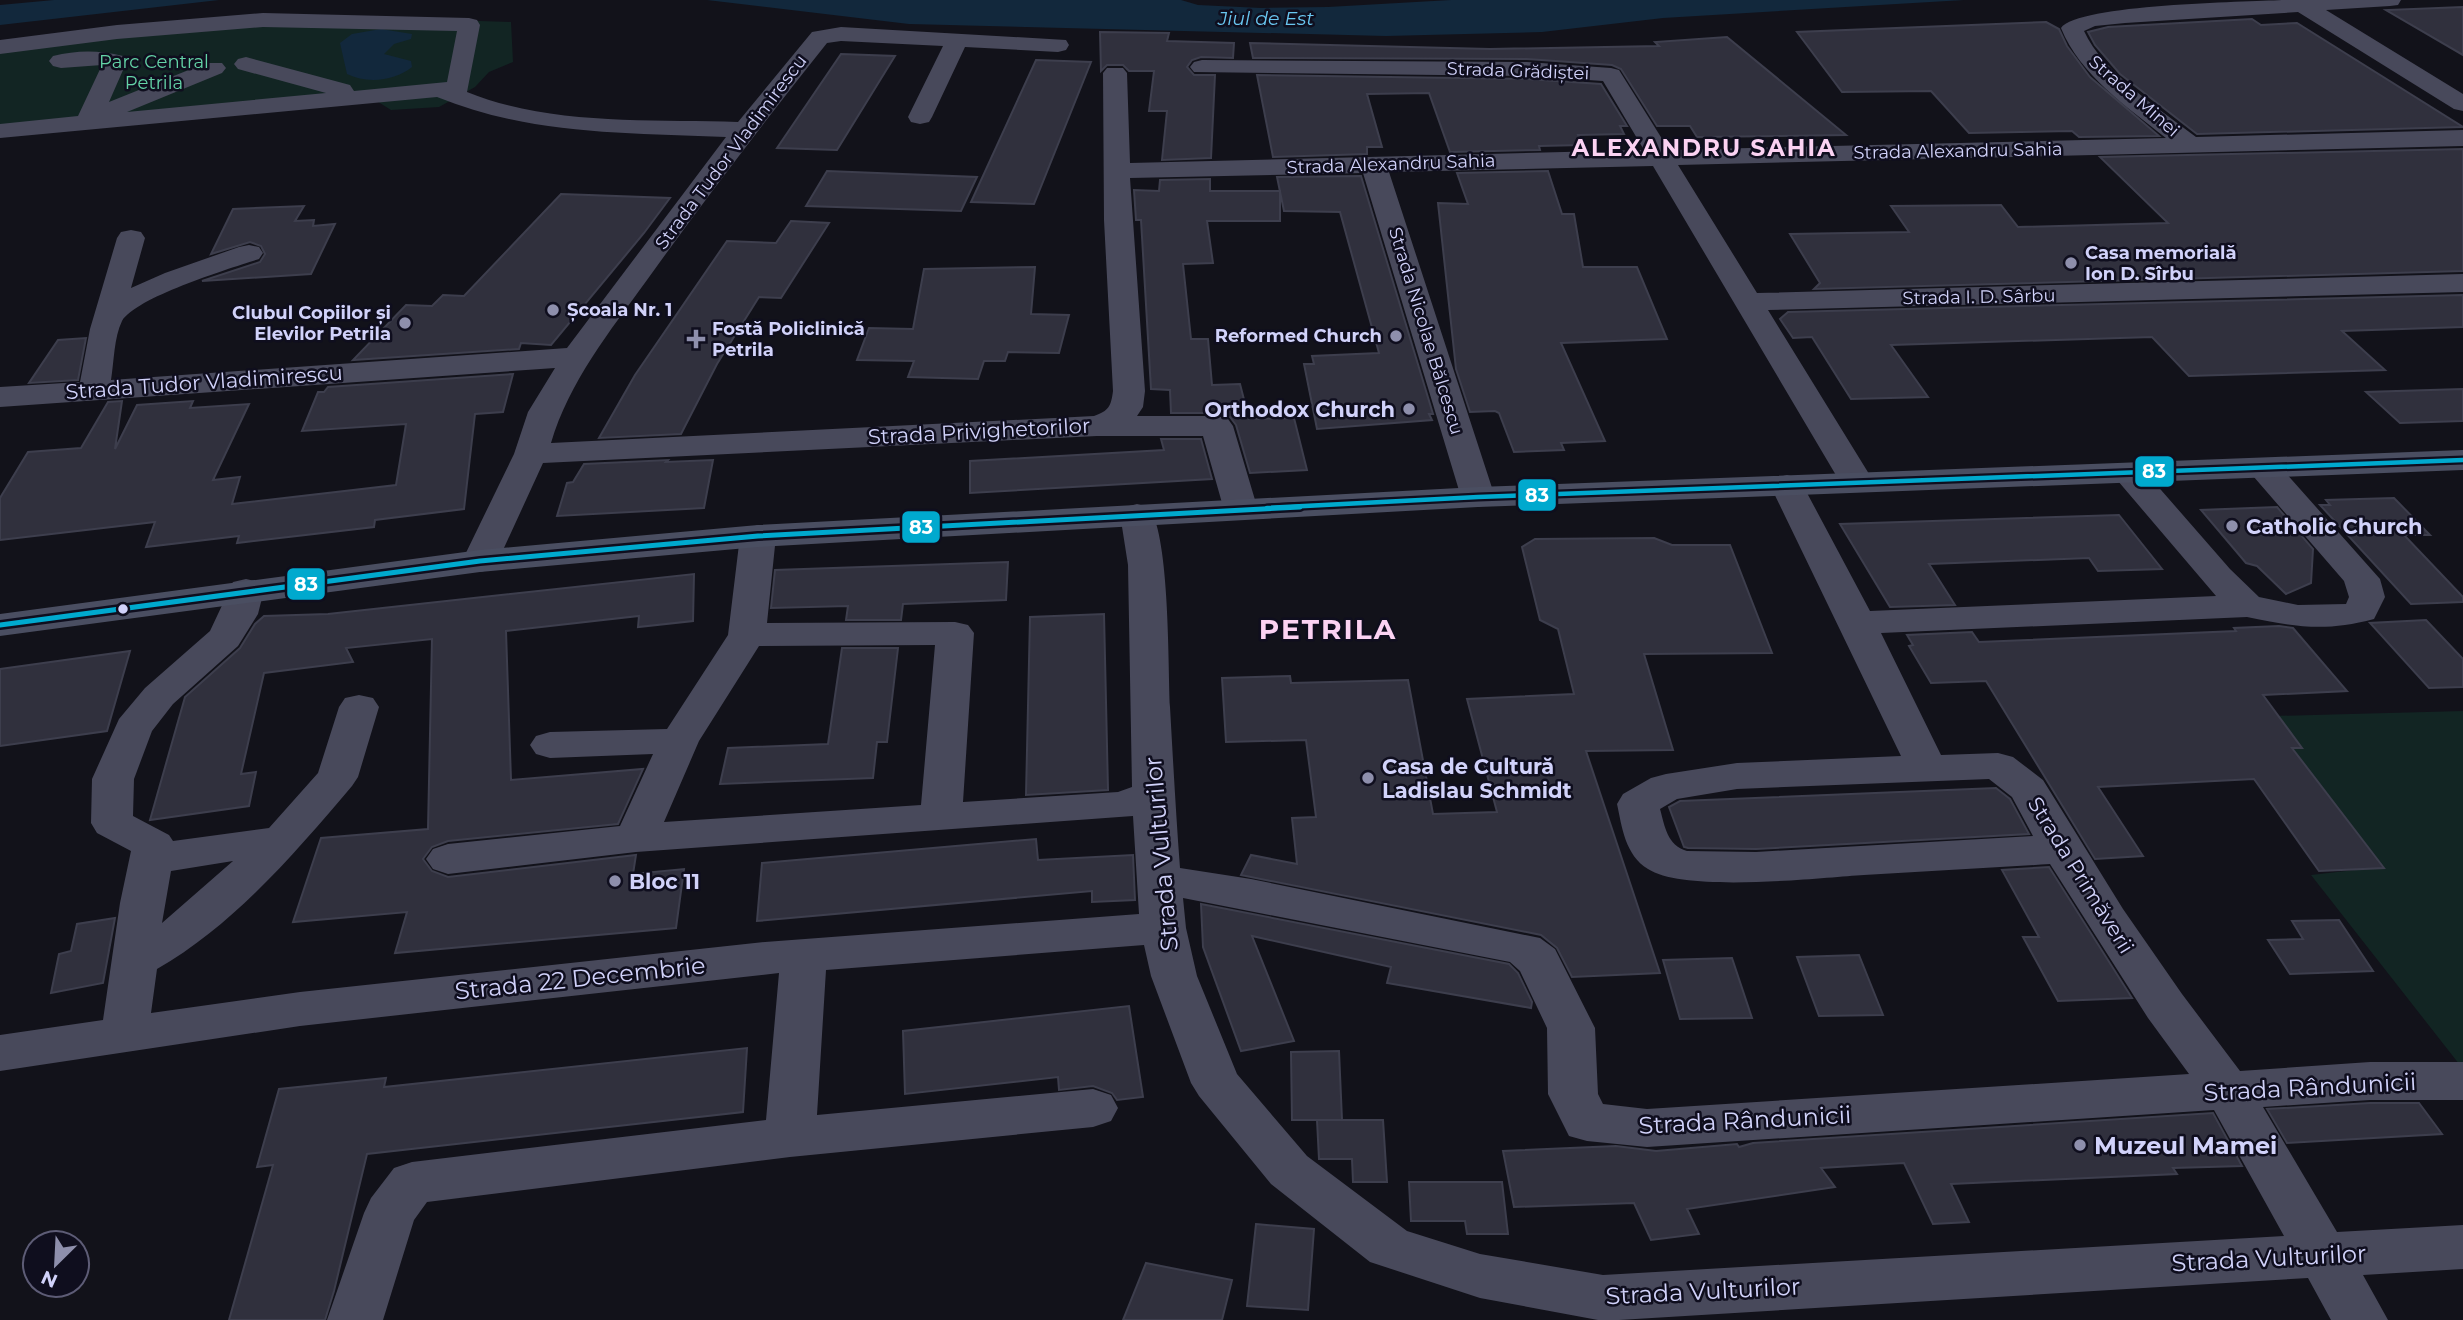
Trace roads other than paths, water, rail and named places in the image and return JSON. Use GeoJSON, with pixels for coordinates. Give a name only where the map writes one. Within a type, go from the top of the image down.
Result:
{"type":"FeatureCollection","features":[{"type":"Feature","properties":{"kind":"main road"},"geometry":{"type":"LineString","coordinates":[[0,625],[246,590],[480,561],[758,536],[1478,497],[2463,460]]}},
{"type":"Feature","properties":{"kind":"street","name":"Strada Minei"},"geometry":{"type":"LineString","coordinates":[[2192,146],[2088,58],[2074,40],[2072,28],[2090,20],[2125,16],[2390,0]]}},
{"type":"Feature","properties":{"kind":"street","name":"Strada Minei"},"geometry":{"type":"LineString","coordinates":[[2305,6],[2361,20],[2463,78]]}},
{"type":"Feature","properties":{"kind":"street"},"geometry":{"type":"LineString","coordinates":[[2305,6],[2463,104]]}},
{"type":"Feature","properties":{"kind":"street"},"geometry":{"type":"LineString","coordinates":[[214,111],[243,22]]}},
{"type":"Feature","properties":{"kind":"street"},"geometry":{"type":"LineString","coordinates":[[0,47],[117,32],[243,22],[469,25],[458,88],[88,120],[0,131]]}},
{"type":"Feature","properties":{"kind":"street"},"geometry":{"type":"LineString","coordinates":[[88,120],[335,23]]}},
{"type":"Feature","properties":{"kind":"street"},"geometry":{"type":"LineString","coordinates":[[117,32],[367,96]]}},
{"type":"Feature","properties":{"kind":"street","name":"Strada Tudor Vladimirescu"},"geometry":{"type":"LineString","coordinates":[[480,561],[531,454],[544,412],[576,358],[743,130],[820,37],[841,34],[1058,45]]}},
{"type":"Feature","properties":{"kind":"street"},"geometry":{"type":"LineString","coordinates":[[920,117],[957,40]]}},
{"type":"Feature","properties":{"kind":"street"},"geometry":{"type":"LineString","coordinates":[[0,67],[99,57],[114,61],[88,120]]}},
{"type":"Feature","properties":{"kind":"street","name":"Strada Grădiștei"},"geometry":{"type":"LineString","coordinates":[[1202,67],[1527,69],[1611,75],[1857,482]]}},
{"type":"Feature","properties":{"kind":"street","name":"Strada Privighetorilor"},"geometry":{"type":"LineString","coordinates":[[531,454],[1097,426],[1120,418],[1128,408],[1129,391],[1116,171],[1115,73]]}},
{"type":"Feature","properties":{"kind":"street"},"geometry":{"type":"LineString","coordinates":[[438,89],[467,103],[537,119],[743,130]]}},
{"type":"Feature","properties":{"kind":"street","name":"Strada Alexandru Sahia"},"geometry":{"type":"LineString","coordinates":[[1116,171],[2463,138]]}},
{"type":"Feature","properties":{"kind":"street","name":"Strada Nicolae Bălcescu"},"geometry":{"type":"LineString","coordinates":[[1374,164],[1478,497]]}},
{"type":"Feature","properties":{"kind":"street"},"geometry":{"type":"LineString","coordinates":[[94,390],[108,318],[131,237]]}},
{"type":"Feature","properties":{"kind":"street"},"geometry":{"type":"LineString","coordinates":[[108,318],[121,307],[150,291],[249,253]]}},
{"type":"Feature","properties":{"kind":"street","name":"Strada I. D. Sârbu"},"geometry":{"type":"LineString","coordinates":[[1748,302],[2463,283]]}},
{"type":"Feature","properties":{"kind":"street","name":"Strada Tudor Vladimirescu"},"geometry":{"type":"LineString","coordinates":[[0,397],[576,358]]}},
{"type":"Feature","properties":{"kind":"street"},"geometry":{"type":"LineString","coordinates":[[1097,426],[1217,425],[1241,510]]}},
{"type":"Feature","properties":{"kind":"street"},"geometry":{"type":"LineString","coordinates":[[1857,623],[2247,606],[2298,616],[2339,617],[2361,611],[2367,597],[2362,579],[2264,469]]}},
{"type":"Feature","properties":{"kind":"street"},"geometry":{"type":"LineString","coordinates":[[2129,474],[2217,577],[2247,606]]}},
{"type":"Feature","properties":{"kind":"street"},"geometry":{"type":"LineString","coordinates":[[1787,485],[1927,768]]}},
{"type":"Feature","properties":{"kind":"street","name":"Strada Vulturilor"},"geometry":{"type":"LineString","coordinates":[[1137,514],[1146,565],[1153,794],[1162,905],[1174,976],[1216,1083],[1289,1170],[1389,1247],[1480,1276],[1604,1298],[2463,1247]]}},
{"type":"Feature","properties":{"kind":"street"},"geometry":{"type":"LineString","coordinates":[[636,838],[679,741],[747,635],[758,536]]}},
{"type":"Feature","properties":{"kind":"street"},"geometry":{"type":"LineString","coordinates":[[125,1034],[134,961],[154,845],[112,823],[113,779],[133,728],[159,696],[225,638],[239,614],[246,590]]}},
{"type":"Feature","properties":{"kind":"street"},"geometry":{"type":"LineString","coordinates":[[747,635],[955,633],[941,816]]}},
{"type":"Feature","properties":{"kind":"street"},"geometry":{"type":"LineString","coordinates":[[134,961],[181,932],[282,840],[337,777],[359,707]]}},
{"type":"Feature","properties":{"kind":"street"},"geometry":{"type":"LineString","coordinates":[[550,745],[679,741]]}},
{"type":"Feature","properties":{"kind":"street","name":"Strada Primăverii"},"geometry":{"type":"LineString","coordinates":[[2062,849],[1756,867],[1685,866],[1663,859],[1647,842],[1638,804],[1666,787],[1691,781],[1737,776],[1998,766],[2028,789],[2062,849],[2165,1006],[2228,1091],[2360,1320]]}},
{"type":"Feature","properties":{"kind":"street"},"geometry":{"type":"LineString","coordinates":[[448,859],[636,838],[1123,805],[1153,794]]}},
{"type":"Feature","properties":{"kind":"street"},"geometry":{"type":"LineString","coordinates":[[151,859],[282,840]]}},
{"type":"Feature","properties":{"kind":"street","name":"Strada Rândunicii"},"geometry":{"type":"LineString","coordinates":[[1162,905],[1238,891],[1524,948],[1539,961],[1571,1028],[1573,1094],[1587,1122],[1647,1128],[2370,1081],[2463,1081]]}},
{"type":"Feature","properties":{"kind":"street","name":"Strada 22 Decembrie"},"geometry":{"type":"LineString","coordinates":[[0,1053],[300,1009],[804,955],[1162,905]]}},
{"type":"Feature","properties":{"kind":"street"},"geometry":{"type":"LineString","coordinates":[[790,1137],[804,955]]}},
{"type":"Feature","properties":{"kind":"street"},"geometry":{"type":"LineString","coordinates":[[355,1320],[390,1213],[412,1183],[790,1137],[1093,1108]]}},
{"type":"Feature","properties":{"kind":"water"},"geometry":{"type":"Polygon","coordinates":[[[54,0],[219,0],[0,25],[0,5],[54,0]]]}},
{"type":"Feature","properties":{"kind":"water","name":"Jiul de Est"},"geometry":{"type":"Polygon","coordinates":[[[707,0],[1181,0],[1198,5],[1261,8],[1451,0],[1964,0],[1663,18],[1542,32],[1386,36],[909,24],[707,0]]]}},
{"type":"Feature","properties":{"kind":"water"},"geometry":{"type":"Polygon","coordinates":[[[381,29],[412,34],[411,39],[394,44],[384,54],[411,61],[412,67],[389,78],[372,80],[347,74],[340,43],[352,34],[381,29]]]}},
{"type":"Feature","properties":{"kind":"place","name":"Casa memorială Ion D. Sîrbu"},"geometry":{"type":"Point","coordinates":[2071,263]}},
{"type":"Feature","properties":{"kind":"place","name":"Școala Nr. 1"},"geometry":{"type":"Point","coordinates":[553,310]}},
{"type":"Feature","properties":{"kind":"place","name":"Clubul Copiilor și Elevilor Petrila"},"geometry":{"type":"Point","coordinates":[405,323]}},
{"type":"Feature","properties":{"kind":"place","name":"Reformed Church"},"geometry":{"type":"Point","coordinates":[1396,336]}},
{"type":"Feature","properties":{"kind":"place","name":"Fostă Policlinică Petrila"},"geometry":{"type":"Point","coordinates":[696,339]}},
{"type":"Feature","properties":{"kind":"place","name":"Orthodox Church"},"geometry":{"type":"Point","coordinates":[1409,409]}},
{"type":"Feature","properties":{"kind":"place","name":"Catholic Church"},"geometry":{"type":"Point","coordinates":[2232,526]}},
{"type":"Feature","properties":{"kind":"place","name":"Casa de Cultură Ladislau Schmidt"},"geometry":{"type":"Point","coordinates":[1368,778]}},
{"type":"Feature","properties":{"kind":"place","name":"Bloc 11"},"geometry":{"type":"Point","coordinates":[615,881]}},
{"type":"Feature","properties":{"kind":"place","name":"Muzeul Mamei"},"geometry":{"type":"Point","coordinates":[2080,1145]}},
{"type":"Feature","properties":{"kind":"district","name":"ALEXANDRU SAHIA"},"geometry":{"type":"Point","coordinates":[1704,148]}},
{"type":"Feature","properties":{"kind":"district","name":"PETRILA"},"geometry":{"type":"Point","coordinates":[1328,629]}},
{"type":"Feature","properties":{"kind":"park label","name":"Parc Central Petrila"},"geometry":{"type":"Point","coordinates":[154,72]}}]}
